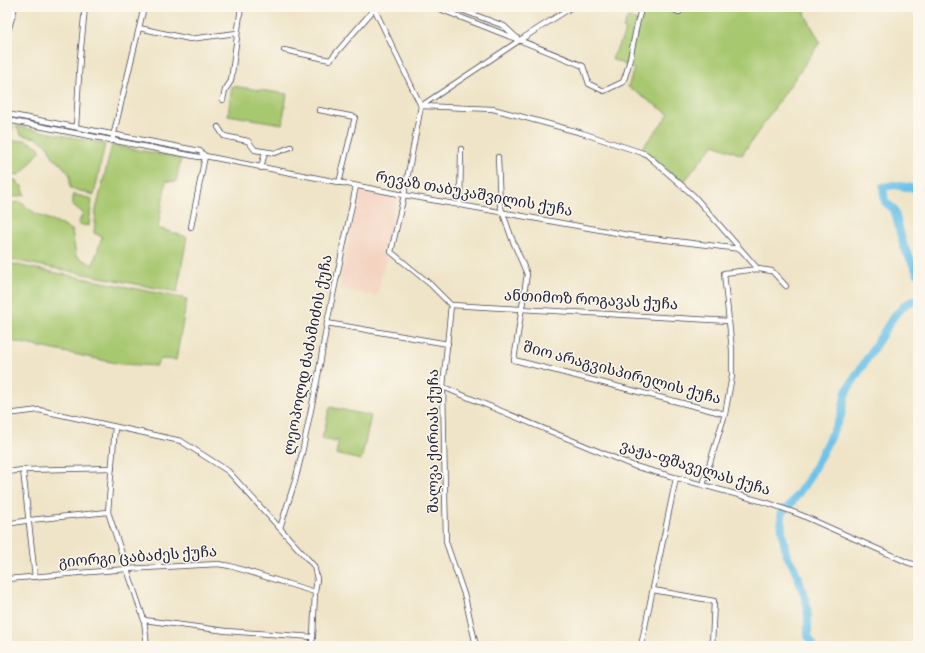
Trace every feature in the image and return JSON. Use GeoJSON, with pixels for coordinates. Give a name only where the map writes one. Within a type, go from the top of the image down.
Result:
{"type":"FeatureCollection","features":[{"type":"Feature","properties":{"kind":"street"},"geometry":{"type":"LineString","coordinates":[[7,35],[14,7]]}},
{"type":"Feature","properties":{"kind":"street"},"geometry":{"type":"LineString","coordinates":[[76,127],[85,7]]}},
{"type":"Feature","properties":{"kind":"street"},"geometry":{"type":"LineString","coordinates":[[112,140],[144,7]]}},
{"type":"Feature","properties":{"kind":"street"},"geometry":{"type":"LineString","coordinates":[[223,100],[225,90],[231,81],[241,7]]}},
{"type":"Feature","properties":{"kind":"street"},"geometry":{"type":"LineString","coordinates":[[284,50],[330,60],[373,7],[421,106],[404,195],[391,252],[430,284],[451,305]]}},
{"type":"Feature","properties":{"kind":"street"},"geometry":{"type":"LineString","coordinates":[[434,7],[583,66],[589,84],[604,91],[623,82],[629,66],[633,40],[642,7]]}},
{"type":"Feature","properties":{"kind":"street"},"geometry":{"type":"LineString","coordinates":[[454,7],[504,26],[520,40]]}},
{"type":"Feature","properties":{"kind":"street"},"geometry":{"type":"LineString","coordinates":[[421,106],[572,7]]}},
{"type":"Feature","properties":{"kind":"street"},"geometry":{"type":"LineString","coordinates":[[668,7],[679,12]]}},
{"type":"Feature","properties":{"kind":"street"},"geometry":{"type":"LineString","coordinates":[[139,28],[190,39],[237,33]]}},
{"type":"Feature","properties":{"kind":"street"},"geometry":{"type":"LineString","coordinates":[[421,106],[493,109],[582,133],[646,154],[694,196],[758,269]]}},
{"type":"Feature","properties":{"kind":"street"},"geometry":{"type":"LineString","coordinates":[[319,110],[355,117],[339,183]]}},
{"type":"Feature","properties":{"kind":"street","name":"რევაზ თაბუკაშვილის ქუჩა"},"geometry":{"type":"LineString","coordinates":[[7,114],[200,151],[205,156]]}},
{"type":"Feature","properties":{"kind":"street","name":"რევაზ თაბუკაშვილის ქუჩა"},"geometry":{"type":"LineString","coordinates":[[7,120],[502,213],[634,236],[740,249]]}},
{"type":"Feature","properties":{"kind":"street"},"geometry":{"type":"LineString","coordinates":[[218,127],[224,136],[248,141],[255,150],[275,153],[291,147]]}},
{"type":"Feature","properties":{"kind":"street"},"geometry":{"type":"LineString","coordinates":[[460,205],[461,150]]}},
{"type":"Feature","properties":{"kind":"street"},"geometry":{"type":"LineString","coordinates":[[261,168],[265,152]]}},
{"type":"Feature","properties":{"kind":"street"},"geometry":{"type":"LineString","coordinates":[[191,227],[205,156]]}},
{"type":"Feature","properties":{"kind":"street"},"geometry":{"type":"LineString","coordinates":[[498,157],[500,205],[512,239],[527,274],[522,310]]}},
{"type":"Feature","properties":{"kind":"street","name":"ლეოპოლდ ძაძამიძის ქუჩა"},"geometry":{"type":"LineString","coordinates":[[280,528],[302,453],[327,323],[356,186]]}},
{"type":"Feature","properties":{"kind":"street"},"geometry":{"type":"LineString","coordinates":[[703,484],[725,414],[732,376],[732,350],[724,273],[758,269],[772,271],[786,286]]}},
{"type":"Feature","properties":{"kind":"street","name":"ანთიმოზ როგავას ქუჩა"},"geometry":{"type":"LineString","coordinates":[[451,305],[729,321]]}},
{"type":"Feature","properties":{"kind":"street","name":"შალვა ქირიას ქუჩა"},"geometry":{"type":"LineString","coordinates":[[451,305],[443,387],[446,542],[465,598],[476,646]]}},
{"type":"Feature","properties":{"kind":"street","name":"შიო არაგვისპირელის ქუჩა"},"geometry":{"type":"LineString","coordinates":[[522,310],[514,360],[725,414]]}},
{"type":"Feature","properties":{"kind":"street"},"geometry":{"type":"LineString","coordinates":[[327,323],[448,344]]}},
{"type":"Feature","properties":{"kind":"street","name":"ვაჟა-ფშაველას ქუჩა"},"geometry":{"type":"LineString","coordinates":[[443,387],[634,466],[771,504],[801,515],[909,563],[918,565]]}},
{"type":"Feature","properties":{"kind":"street"},"geometry":{"type":"LineString","coordinates":[[7,414],[39,410],[181,441],[228,471],[314,566],[317,579],[311,646]]}},
{"type":"Feature","properties":{"kind":"street"},"geometry":{"type":"LineString","coordinates":[[115,427],[108,512],[144,620],[146,646]]}},
{"type":"Feature","properties":{"kind":"street"},"geometry":{"type":"LineString","coordinates":[[7,472],[23,470],[112,468]]}},
{"type":"Feature","properties":{"kind":"street"},"geometry":{"type":"LineString","coordinates":[[23,470],[30,520],[35,577]]}},
{"type":"Feature","properties":{"kind":"street"},"geometry":{"type":"LineString","coordinates":[[641,646],[676,478]]}},
{"type":"Feature","properties":{"kind":"street"},"geometry":{"type":"LineString","coordinates":[[7,524],[30,520],[108,512]]}},
{"type":"Feature","properties":{"kind":"street","name":"გიორგი ცაბაძეს ქუჩა"},"geometry":{"type":"LineString","coordinates":[[7,580],[127,569],[218,564],[230,566],[315,592]]}},
{"type":"Feature","properties":{"kind":"street"},"geometry":{"type":"LineString","coordinates":[[653,590],[714,601],[712,646]]}},
{"type":"Feature","properties":{"kind":"street"},"geometry":{"type":"LineString","coordinates":[[144,620],[226,631],[313,637]]}},
{"type":"Feature","properties":{"kind":"shaded area"},"geometry":{"type":"Polygon","coordinates":[[[359,190],[397,198],[384,252],[386,259],[377,296],[339,289],[359,190]]]}},
{"type":"Feature","properties":{"kind":"green space"},"geometry":{"type":"Polygon","coordinates":[[[645,7],[803,7],[807,18],[820,42],[742,155],[714,144],[683,183],[639,152],[669,114],[628,87],[634,69],[612,59],[626,30],[623,28],[628,17],[639,22],[645,7]]]}},
{"type":"Feature","properties":{"kind":"green space"},"geometry":{"type":"Polygon","coordinates":[[[232,86],[287,94],[282,124],[228,115],[232,86]]]}},
{"type":"Feature","properties":{"kind":"green space"},"geometry":{"type":"Polygon","coordinates":[[[7,125],[13,126],[7,145],[7,125]]]}},
{"type":"Feature","properties":{"kind":"green space"},"geometry":{"type":"Polygon","coordinates":[[[16,126],[105,144],[94,195],[70,188],[70,175],[60,163],[54,159],[47,145],[36,138],[21,135],[16,126]]]}},
{"type":"Feature","properties":{"kind":"green space"},"geometry":{"type":"Polygon","coordinates":[[[25,140],[39,147],[40,151],[25,170],[19,175],[7,173],[7,158],[13,141],[25,140]]]}},
{"type":"Feature","properties":{"kind":"green space"},"geometry":{"type":"Polygon","coordinates":[[[112,145],[181,158],[176,182],[166,181],[158,228],[187,237],[177,292],[7,259],[7,204],[20,202],[35,213],[72,230],[76,256],[93,265],[102,237],[94,233],[96,210],[112,145]]]}},
{"type":"Feature","properties":{"kind":"green space"},"geometry":{"type":"Polygon","coordinates":[[[7,178],[18,181],[18,184],[22,186],[25,195],[7,198],[7,178]]]}},
{"type":"Feature","properties":{"kind":"green space"},"geometry":{"type":"Polygon","coordinates":[[[73,194],[92,199],[89,226],[78,224],[83,213],[73,205],[73,194]]]}},
{"type":"Feature","properties":{"kind":"green space"},"geometry":{"type":"Polygon","coordinates":[[[7,263],[187,299],[176,360],[161,359],[156,366],[121,364],[7,340],[7,263]]]}},
{"type":"Feature","properties":{"kind":"green space"},"geometry":{"type":"Polygon","coordinates":[[[330,407],[371,416],[361,460],[336,454],[339,439],[336,439],[336,442],[322,439],[330,407]]]}},
{"type":"Feature","properties":{"kind":"waterway"},"geometry":{"type":"LineString","coordinates":[[918,189],[894,185],[883,187],[885,202],[894,209],[904,247],[918,274]]}},
{"type":"Feature","properties":{"kind":"waterway"},"geometry":{"type":"LineString","coordinates":[[814,646],[808,636],[806,600],[794,567],[786,554],[781,513],[790,505],[808,480],[841,416],[846,392],[894,316],[906,304],[918,299]]}}]}
